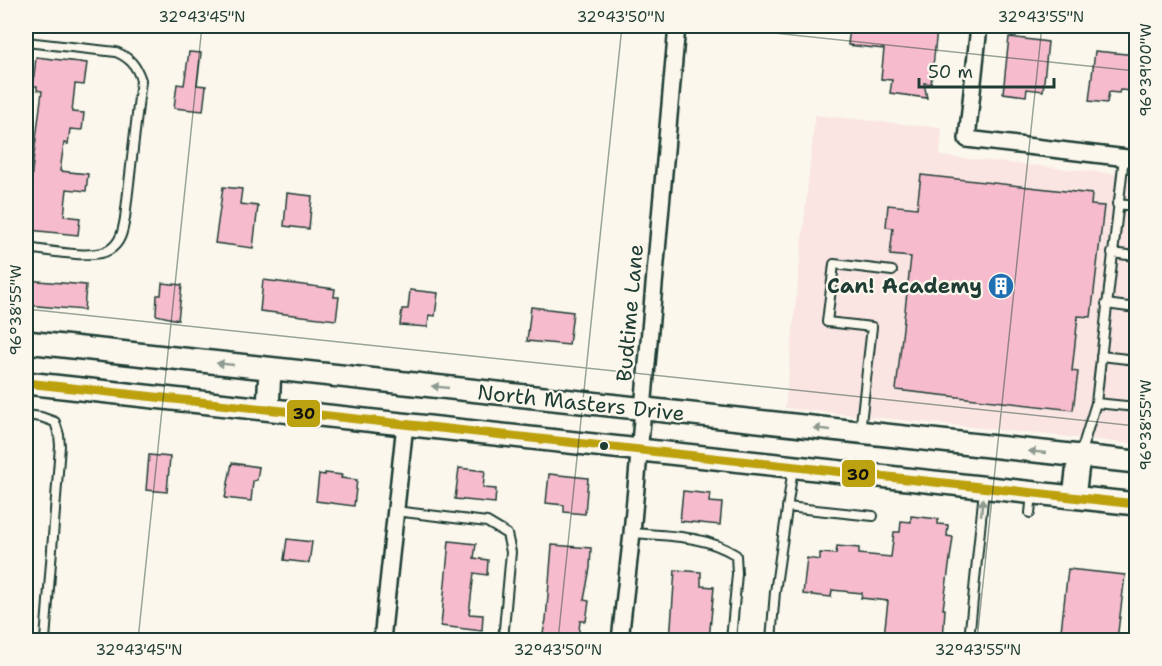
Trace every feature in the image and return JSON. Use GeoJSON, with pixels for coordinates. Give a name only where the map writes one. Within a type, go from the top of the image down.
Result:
{"type":"FeatureCollection","features":[{"type":"Feature","properties":{"kind":"main road","name":"North Masters Drive"},"geometry":{"type":"LineString","coordinates":[[26,342],[860,434],[1137,462]]}},
{"type":"Feature","properties":{"kind":"main road"},"geometry":{"type":"LineString","coordinates":[[268,409],[270,369]]}},
{"type":"Feature","properties":{"kind":"main road","name":"North Masters Drive"},"geometry":{"type":"LineString","coordinates":[[26,383],[984,487],[1031,503],[1074,497],[1137,504]]}},
{"type":"Feature","properties":{"kind":"main road"},"geometry":{"type":"LineString","coordinates":[[1074,497],[1079,456]]}},
{"type":"Feature","properties":{"kind":"street","name":"Budtime Lane"},"geometry":{"type":"LineString","coordinates":[[620,640],[632,533],[677,26]]}},
{"type":"Feature","properties":{"kind":"street"},"geometry":{"type":"LineString","coordinates":[[979,26],[967,139],[1130,158]]}},
{"type":"Feature","properties":{"kind":"street"},"geometry":{"type":"LineString","coordinates":[[382,640],[405,423]]}},
{"type":"Feature","properties":{"kind":"lane"},"geometry":{"type":"LineString","coordinates":[[26,42],[116,52],[128,57],[136,67],[141,80],[126,218],[117,243],[108,251],[92,255],[26,248]]}},
{"type":"Feature","properties":{"kind":"lane"},"geometry":{"type":"LineString","coordinates":[[1079,456],[1096,403],[1117,204],[1130,158]]}},
{"type":"Feature","properties":{"kind":"lane"},"geometry":{"type":"LineString","coordinates":[[1117,204],[1137,206]]}},
{"type":"Feature","properties":{"kind":"lane"},"geometry":{"type":"LineString","coordinates":[[1112,253],[1137,256]]}},
{"type":"Feature","properties":{"kind":"lane"},"geometry":{"type":"LineString","coordinates":[[860,434],[872,327],[827,322],[834,264],[892,271]]}},
{"type":"Feature","properties":{"kind":"lane"},"geometry":{"type":"LineString","coordinates":[[1106,304],[1137,308]]}},
{"type":"Feature","properties":{"kind":"lane"},"geometry":{"type":"LineString","coordinates":[[1101,356],[1137,360]]}},
{"type":"Feature","properties":{"kind":"lane"},"geometry":{"type":"LineString","coordinates":[[1096,403],[1137,407]]}},
{"type":"Feature","properties":{"kind":"lane"},"geometry":{"type":"LineString","coordinates":[[26,415],[41,417],[55,423],[59,435],[45,640]]}},
{"type":"Feature","properties":{"kind":"lane"},"geometry":{"type":"LineString","coordinates":[[771,640],[794,466]]}},
{"type":"Feature","properties":{"kind":"lane"},"geometry":{"type":"LineString","coordinates":[[969,640],[984,487]]}},
{"type":"Feature","properties":{"kind":"lane"},"geometry":{"type":"LineString","coordinates":[[788,507],[873,516]]}},
{"type":"Feature","properties":{"kind":"lane"},"geometry":{"type":"LineString","coordinates":[[395,511],[487,522],[507,534],[511,552],[503,640]]}},
{"type":"Feature","properties":{"kind":"lane"},"geometry":{"type":"LineString","coordinates":[[632,533],[704,540],[736,555],[738,574],[731,640]]}},
{"type":"Feature","properties":{"kind":"shaded area"},"geometry":{"type":"Polygon","coordinates":[[[815,115],[942,128],[940,156],[1136,176],[1136,444],[785,408],[815,115]]]}},
{"type":"Feature","properties":{"kind":"building"},"geometry":{"type":"Polygon","coordinates":[[[850,26],[892,31],[893,26],[934,26],[934,30],[937,30],[931,84],[924,83],[927,98],[890,93],[892,80],[881,79],[884,49],[848,45],[850,26]]]}},
{"type":"Feature","properties":{"kind":"building"},"geometry":{"type":"Polygon","coordinates":[[[1009,37],[1048,42],[1043,91],[1027,89],[1026,96],[1003,93],[1009,37]]]}},
{"type":"Feature","properties":{"kind":"building"},"geometry":{"type":"Polygon","coordinates":[[[1095,51],[1136,55],[1132,91],[1109,92],[1107,103],[1089,101],[1095,51]]]}},
{"type":"Feature","properties":{"kind":"building"},"geometry":{"type":"Polygon","coordinates":[[[189,52],[201,53],[197,85],[206,86],[203,111],[174,108],[177,84],[184,85],[189,52]]]}},
{"type":"Feature","properties":{"kind":"building"},"geometry":{"type":"Polygon","coordinates":[[[36,57],[87,63],[84,85],[75,84],[72,112],[84,113],[82,130],[70,129],[68,144],[64,143],[60,171],[88,174],[86,191],[67,189],[64,216],[80,218],[78,235],[29,230],[32,171],[42,91],[37,90],[37,86],[33,86],[36,57]]]}},
{"type":"Feature","properties":{"kind":"building","name":"Can! Academy"},"geometry":{"type":"Polygon","coordinates":[[[921,175],[1092,194],[1091,205],[1104,206],[1091,317],[1078,316],[1072,371],[1078,372],[1073,410],[896,390],[911,257],[890,255],[893,228],[886,227],[888,205],[917,208],[921,175]]]}},
{"type":"Feature","properties":{"kind":"building"},"geometry":{"type":"Polygon","coordinates":[[[223,187],[242,189],[240,204],[258,206],[253,248],[215,243],[223,187]]]}},
{"type":"Feature","properties":{"kind":"building"},"geometry":{"type":"Polygon","coordinates":[[[287,193],[312,196],[309,229],[284,226],[287,193]]]}},
{"type":"Feature","properties":{"kind":"building"},"geometry":{"type":"Polygon","coordinates":[[[26,280],[86,285],[84,310],[26,305],[26,280]]]}},
{"type":"Feature","properties":{"kind":"building"},"geometry":{"type":"Polygon","coordinates":[[[263,280],[335,289],[334,297],[339,297],[336,320],[260,311],[263,280]]]}},
{"type":"Feature","properties":{"kind":"building"},"geometry":{"type":"Polygon","coordinates":[[[162,283],[182,285],[178,320],[156,315],[157,295],[161,295],[162,283]]]}},
{"type":"Feature","properties":{"kind":"building"},"geometry":{"type":"Polygon","coordinates":[[[410,290],[438,293],[435,316],[429,315],[428,327],[400,325],[402,309],[408,309],[410,290]]]}},
{"type":"Feature","properties":{"kind":"building"},"geometry":{"type":"Polygon","coordinates":[[[531,307],[573,312],[569,345],[527,341],[531,307]]]}},
{"type":"Feature","properties":{"kind":"building"},"geometry":{"type":"Polygon","coordinates":[[[149,455],[170,457],[167,492],[146,490],[149,455]]]}},
{"type":"Feature","properties":{"kind":"building"},"geometry":{"type":"Polygon","coordinates":[[[232,463],[259,467],[257,480],[253,481],[251,501],[225,498],[232,463]]]}},
{"type":"Feature","properties":{"kind":"building"},"geometry":{"type":"Polygon","coordinates":[[[459,468],[485,471],[483,488],[496,489],[495,503],[455,499],[459,468]]]}},
{"type":"Feature","properties":{"kind":"building"},"geometry":{"type":"Polygon","coordinates":[[[325,473],[357,480],[354,506],[316,501],[319,474],[325,475],[325,473]]]}},
{"type":"Feature","properties":{"kind":"building"},"geometry":{"type":"Polygon","coordinates":[[[549,474],[588,478],[585,514],[564,512],[564,505],[546,503],[549,474]]]}},
{"type":"Feature","properties":{"kind":"building"},"geometry":{"type":"Polygon","coordinates":[[[683,491],[710,494],[709,502],[722,503],[720,525],[680,521],[683,491]]]}},
{"type":"Feature","properties":{"kind":"building"},"geometry":{"type":"Polygon","coordinates":[[[911,516],[938,519],[938,524],[948,525],[947,536],[953,537],[943,609],[945,609],[943,640],[889,640],[890,637],[884,636],[888,601],[861,598],[862,593],[832,590],[831,597],[803,594],[807,558],[820,560],[820,553],[836,554],[837,546],[859,548],[859,554],[891,557],[894,532],[900,532],[901,521],[911,522],[911,516]]]}},
{"type":"Feature","properties":{"kind":"building"},"geometry":{"type":"Polygon","coordinates":[[[287,539],[312,542],[309,563],[284,560],[287,539]]]}},
{"type":"Feature","properties":{"kind":"building"},"geometry":{"type":"Polygon","coordinates":[[[449,541],[476,544],[474,558],[488,560],[487,575],[474,573],[469,614],[483,615],[482,631],[441,626],[449,541]]]}},
{"type":"Feature","properties":{"kind":"building"},"geometry":{"type":"Polygon","coordinates":[[[552,545],[591,548],[584,600],[589,601],[586,621],[580,621],[578,640],[542,637],[546,620],[552,545]]]}},
{"type":"Feature","properties":{"kind":"building"},"geometry":{"type":"Polygon","coordinates":[[[1068,569],[1125,575],[1117,640],[1060,640],[1068,569]]]}},
{"type":"Feature","properties":{"kind":"building"},"geometry":{"type":"Polygon","coordinates":[[[675,570],[701,572],[701,586],[714,587],[709,640],[670,640],[675,570]]]}},
{"type":"Feature","properties":{"kind":"transit line","name":"30"},"geometry":{"type":"LineString","coordinates":[[26,383],[1136,504]]}},
{"type":"Feature","properties":{"kind":"place","name":"Can! Academy"},"geometry":{"type":"Point","coordinates":[1001,286]}}]}
